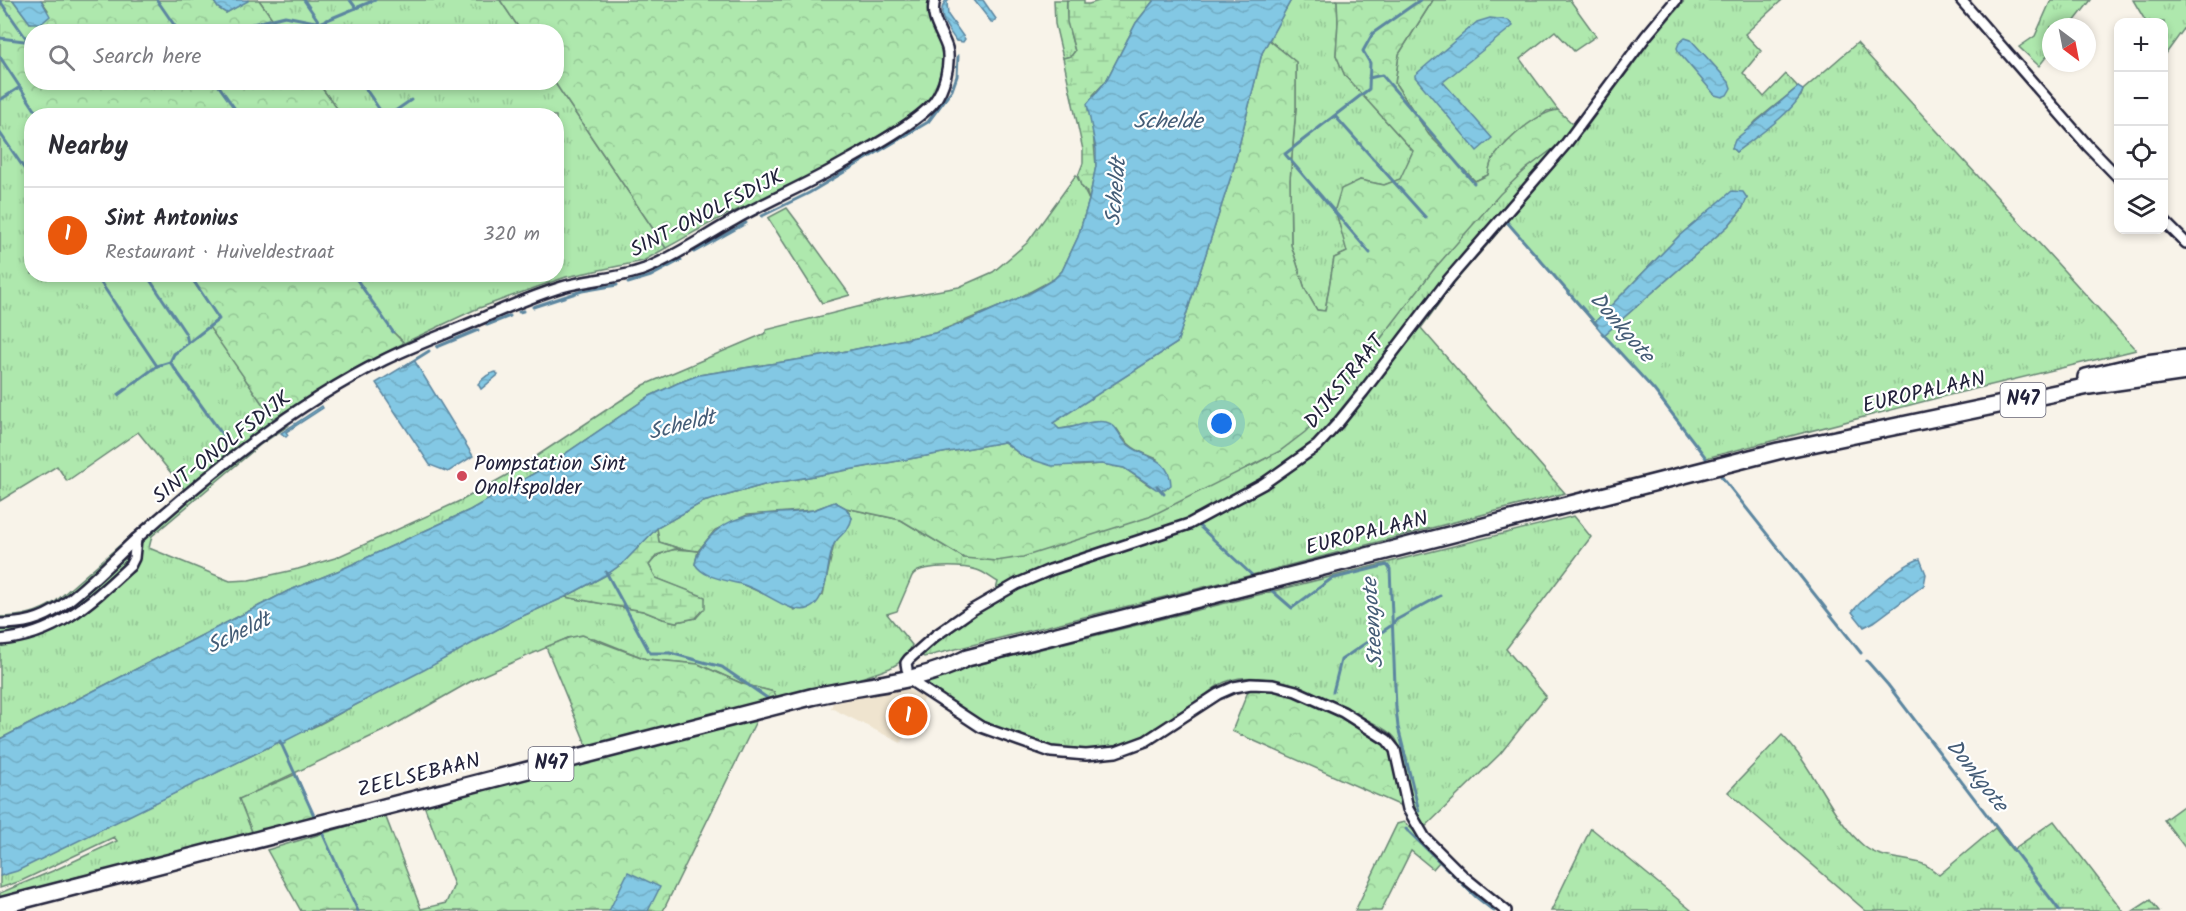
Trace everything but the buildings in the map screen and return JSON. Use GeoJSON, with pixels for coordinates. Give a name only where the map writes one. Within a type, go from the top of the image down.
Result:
{"type":"FeatureCollection","features":[{"type":"Feature","properties":{"kind":"main road","name":"EUROPALAAN"},"geometry":{"type":"LineString","coordinates":[[1778,451],[1799,444],[2123,369],[2186,358]]}},
{"type":"Feature","properties":{"kind":"main road","name":"EUROPALAAN"},"geometry":{"type":"LineString","coordinates":[[967,658],[1778,451],[2089,386],[2186,372]]}},
{"type":"Feature","properties":{"kind":"main road","name":"ZEELSEBAAN"},"geometry":{"type":"LineString","coordinates":[[0,906],[849,688],[876,676],[908,673],[955,658],[967,658]]}},
{"type":"Feature","properties":{"kind":"street","name":"SINT-ONOLFSDIJK"},"geometry":{"type":"LineString","coordinates":[[0,624],[34,621],[47,616],[69,601],[136,539],[233,456],[320,395],[384,360],[500,309],[564,286],[634,272],[670,258],[737,218],[805,186],[896,130],[924,111],[936,99],[946,75],[948,56],[933,15],[935,0]]}},
{"type":"Feature","properties":{"kind":"street","name":"DIJKSTRAAT"},"geometry":{"type":"LineString","coordinates":[[908,673],[906,663],[935,636],[1009,588],[1050,570],[1189,524],[1263,484],[1317,446],[1363,392],[1449,279],[1565,146],[1646,36],[1676,0]]}},
{"type":"Feature","properties":{"kind":"street"},"geometry":{"type":"LineString","coordinates":[[1961,0],[2114,173]]}},
{"type":"Feature","properties":{"kind":"street"},"geometry":{"type":"LineString","coordinates":[[2168,226],[2186,243]]}},
{"type":"Feature","properties":{"kind":"street"},"geometry":{"type":"LineString","coordinates":[[0,640],[14,639],[42,631],[68,619],[92,602],[130,566],[134,558],[136,539]]}},
{"type":"Feature","properties":{"kind":"street"},"geometry":{"type":"LineString","coordinates":[[908,673],[914,683],[981,727],[1051,752],[1086,755],[1116,752],[1146,741],[1218,694],[1234,687],[1251,684],[1274,686],[1296,692],[1342,712],[1387,740],[1395,750],[1408,809],[1425,838],[1463,876],[1506,911]]}},
{"type":"Feature","properties":{"kind":"shaded area"},"geometry":{"type":"Polygon","coordinates":[[[902,686],[924,697],[901,743],[831,708],[833,703],[902,686]]]}},
{"type":"Feature","properties":{"kind":"green space"},"geometry":{"type":"Polygon","coordinates":[[[0,0],[13,0],[30,23],[48,10],[41,0],[213,0],[218,8],[226,13],[248,0],[259,0],[276,24],[24,24],[24,90],[323,90],[337,108],[34,108],[0,57],[0,0]]]}},
{"type":"Feature","properties":{"kind":"green space"},"geometry":{"type":"Polygon","coordinates":[[[259,0],[500,0],[516,24],[276,24],[259,0]]]}},
{"type":"Feature","properties":{"kind":"green space"},"geometry":{"type":"Polygon","coordinates":[[[500,0],[930,0],[942,48],[943,68],[937,90],[930,99],[883,133],[821,170],[717,219],[666,248],[560,90],[564,90],[564,24],[516,24],[500,0]]]}},
{"type":"Feature","properties":{"kind":"green space"},"geometry":{"type":"Polygon","coordinates":[[[1054,0],[1067,0],[1067,19],[1075,51],[1072,56],[1063,58],[1055,24],[1054,0]]]}},
{"type":"Feature","properties":{"kind":"green space"},"geometry":{"type":"Polygon","coordinates":[[[1067,0],[1084,0],[1084,4],[1089,4],[1102,0],[1154,0],[1136,23],[1106,81],[1093,95],[1096,166],[1089,200],[1078,176],[1083,163],[1083,150],[1063,58],[1071,56],[1075,51],[1067,22],[1067,0]]]}},
{"type":"Feature","properties":{"kind":"green space"},"geometry":{"type":"Polygon","coordinates":[[[1291,0],[1337,0],[1336,55],[1345,75],[1413,151],[1401,179],[1384,185],[1360,180],[1335,209],[1348,252],[1334,258],[1325,311],[1317,310],[1305,289],[1291,245],[1290,180],[1296,108],[1296,62],[1269,40],[1291,0]]]}},
{"type":"Feature","properties":{"kind":"green space"},"geometry":{"type":"Polygon","coordinates":[[[1337,0],[1433,0],[1399,54],[1395,83],[1429,135],[1475,181],[1488,175],[1493,159],[1507,142],[1532,121],[1558,110],[1574,125],[1562,142],[1526,169],[1500,194],[1435,268],[1325,411],[1305,432],[1280,451],[1149,517],[1023,557],[996,561],[964,558],[901,520],[846,508],[835,502],[813,510],[747,515],[715,530],[698,551],[659,542],[657,528],[703,502],[764,485],[1004,442],[1024,457],[1076,466],[1102,464],[1124,468],[1150,486],[1157,459],[1134,448],[1125,441],[1117,429],[1079,426],[1059,429],[1052,423],[1177,343],[1233,170],[1262,53],[1269,40],[1296,62],[1296,108],[1290,180],[1291,245],[1305,289],[1317,310],[1325,311],[1334,258],[1347,252],[1335,209],[1341,189],[1360,180],[1384,185],[1400,179],[1413,151],[1345,76],[1336,55],[1337,0]]]}},
{"type":"Feature","properties":{"kind":"green space"},"geometry":{"type":"Polygon","coordinates":[[[1433,0],[1570,0],[1596,36],[1574,51],[1555,31],[1520,59],[1558,110],[1547,111],[1492,159],[1488,175],[1475,181],[1429,135],[1395,83],[1399,54],[1433,0]]]}},
{"type":"Feature","properties":{"kind":"green space"},"geometry":{"type":"Polygon","coordinates":[[[1685,0],[1782,0],[1745,34],[1761,51],[1743,73],[1764,97],[1786,74],[1798,87],[1756,121],[1732,148],[1736,152],[1801,96],[1803,90],[1857,43],[2136,350],[1937,398],[1706,458],[1654,390],[1604,335],[1728,226],[1742,209],[1747,198],[1743,193],[1732,192],[1679,236],[1594,323],[1507,222],[1454,283],[1421,328],[1565,493],[1252,575],[924,657],[921,655],[925,645],[994,597],[998,582],[977,570],[952,567],[923,569],[912,576],[897,611],[887,614],[912,645],[900,662],[890,668],[862,677],[777,699],[774,692],[743,684],[698,664],[646,659],[594,638],[568,638],[475,679],[389,728],[240,799],[253,834],[0,901],[0,893],[117,841],[114,837],[21,881],[0,888],[0,876],[17,870],[318,725],[516,619],[565,597],[643,611],[676,622],[696,618],[705,598],[656,578],[649,565],[665,552],[677,549],[698,551],[695,564],[795,610],[823,595],[834,544],[852,518],[846,508],[901,520],[964,558],[1252,466],[1291,442],[1325,411],[1453,245],[1509,184],[1578,129],[1583,132],[1651,40],[1685,0]]]}},
{"type":"Feature","properties":{"kind":"green space"},"geometry":{"type":"Polygon","coordinates":[[[2051,0],[2091,0],[2077,18],[2043,18],[2051,0]]]}},
{"type":"Feature","properties":{"kind":"green space"},"geometry":{"type":"Polygon","coordinates":[[[2133,0],[2186,0],[2186,26],[2168,51],[2168,18],[2144,18],[2133,0]]]}},
{"type":"Feature","properties":{"kind":"green space"},"geometry":{"type":"Polygon","coordinates":[[[2042,20],[2042,62],[2039,66],[2019,47],[2035,36],[2042,20]]]}},
{"type":"Feature","properties":{"kind":"green space"},"geometry":{"type":"Polygon","coordinates":[[[0,57],[34,108],[24,108],[24,282],[194,282],[219,319],[210,327],[277,425],[288,426],[260,445],[152,536],[149,548],[230,581],[249,580],[335,558],[464,499],[514,471],[644,385],[766,333],[766,330],[885,300],[959,287],[993,272],[1027,243],[1076,175],[1089,200],[1078,237],[1062,271],[1054,279],[1013,301],[935,333],[822,356],[699,375],[678,383],[650,396],[547,466],[470,510],[340,570],[288,591],[0,739],[0,617],[43,609],[56,601],[184,489],[138,432],[67,481],[57,466],[0,501],[0,57]]]}},
{"type":"Feature","properties":{"kind":"green space"},"geometry":{"type":"Polygon","coordinates":[[[323,90],[560,90],[666,248],[643,261],[564,278],[564,108],[337,108],[323,90]]]}},
{"type":"Feature","properties":{"kind":"green space"},"geometry":{"type":"Polygon","coordinates":[[[787,208],[850,295],[822,303],[768,218],[787,208]]]}},
{"type":"Feature","properties":{"kind":"green space"},"geometry":{"type":"Polygon","coordinates":[[[194,282],[358,282],[393,332],[404,343],[356,368],[273,419],[209,327],[219,319],[194,282]]]}},
{"type":"Feature","properties":{"kind":"green space"},"geometry":{"type":"Polygon","coordinates":[[[358,282],[552,282],[474,310],[404,343],[393,332],[358,282]]]}},
{"type":"Feature","properties":{"kind":"green space"},"geometry":{"type":"Polygon","coordinates":[[[1574,516],[1591,537],[1506,649],[1546,696],[1500,754],[1423,829],[1395,738],[1381,727],[1334,702],[1298,687],[1262,678],[1244,678],[1225,682],[1149,733],[1121,745],[1092,749],[1062,748],[1004,731],[950,702],[926,685],[927,681],[936,676],[977,665],[1574,516]]]}},
{"type":"Feature","properties":{"kind":"green space"},"geometry":{"type":"Polygon","coordinates":[[[657,528],[659,542],[678,548],[657,555],[649,565],[656,578],[705,597],[705,608],[696,618],[676,622],[643,611],[565,597],[623,563],[657,528]]]}},
{"type":"Feature","properties":{"kind":"green space"},"geometry":{"type":"Polygon","coordinates":[[[582,635],[646,659],[698,664],[743,684],[774,692],[777,699],[590,754],[546,647],[582,635]]]}},
{"type":"Feature","properties":{"kind":"green space"},"geometry":{"type":"Polygon","coordinates":[[[1251,684],[1273,685],[1343,712],[1395,750],[1408,809],[1232,731],[1251,684]]]}},
{"type":"Feature","properties":{"kind":"green space"},"geometry":{"type":"Polygon","coordinates":[[[757,719],[663,911],[301,911],[267,850],[385,815],[421,909],[446,903],[454,885],[424,805],[757,719]]]}},
{"type":"Feature","properties":{"kind":"green space"},"geometry":{"type":"Polygon","coordinates":[[[1782,735],[1804,762],[1842,822],[1853,836],[1871,851],[1923,864],[1939,875],[1995,828],[2012,850],[2054,821],[2123,911],[1866,911],[1728,792],[1782,735]]]}},
{"type":"Feature","properties":{"kind":"green space"},"geometry":{"type":"Polygon","coordinates":[[[296,774],[314,817],[253,834],[239,799],[296,774]]]}},
{"type":"Feature","properties":{"kind":"green space"},"geometry":{"type":"Polygon","coordinates":[[[2186,804],[2186,849],[2164,820],[2186,804]]]}},
{"type":"Feature","properties":{"kind":"green space"},"geometry":{"type":"Polygon","coordinates":[[[1404,822],[1440,861],[1433,869],[1411,851],[1381,911],[1355,911],[1397,824],[1404,822]]]}},
{"type":"Feature","properties":{"kind":"green space"},"geometry":{"type":"Polygon","coordinates":[[[1591,828],[1691,910],[1551,911],[1591,828]]]}},
{"type":"Feature","properties":{"kind":"green space"},"geometry":{"type":"Polygon","coordinates":[[[2150,900],[2159,911],[2133,911],[2150,900]]]}},
{"type":"Feature","properties":{"kind":"water"},"geometry":{"type":"Polygon","coordinates":[[[13,0],[41,0],[50,16],[42,23],[30,23],[13,0]]]}},
{"type":"Feature","properties":{"kind":"water"},"geometry":{"type":"Polygon","coordinates":[[[213,0],[248,1],[226,13],[218,8],[213,0]]]}},
{"type":"Feature","properties":{"kind":"water"},"geometry":{"type":"Polygon","coordinates":[[[946,0],[949,0],[947,2],[948,15],[965,39],[963,42],[956,41],[946,26],[942,11],[946,0]]]}},
{"type":"Feature","properties":{"kind":"water"},"geometry":{"type":"Polygon","coordinates":[[[974,0],[983,0],[996,19],[992,23],[974,0]]]}},
{"type":"Feature","properties":{"kind":"water","name":"Schelde"},"geometry":{"type":"Polygon","coordinates":[[[1154,0],[1291,0],[1262,53],[1233,170],[1177,343],[1053,423],[1059,429],[1100,421],[1109,423],[1131,447],[1160,462],[1166,468],[1171,485],[1165,490],[1156,489],[1124,468],[1102,464],[1052,466],[1024,457],[1004,442],[764,485],[703,502],[657,528],[623,563],[606,575],[565,597],[516,619],[424,670],[285,741],[286,743],[281,745],[279,742],[17,871],[0,876],[0,739],[288,591],[340,570],[470,510],[547,466],[650,396],[678,383],[699,375],[822,356],[935,333],[1034,291],[1054,279],[1062,271],[1078,237],[1096,166],[1096,149],[1087,104],[1106,81],[1136,23],[1154,0]]]}},
{"type":"Feature","properties":{"kind":"water"},"geometry":{"type":"Polygon","coordinates":[[[1490,18],[1508,20],[1513,26],[1443,82],[1492,138],[1477,151],[1415,75],[1477,22],[1490,18]]]}},
{"type":"Feature","properties":{"kind":"water"},"geometry":{"type":"Polygon","coordinates":[[[1685,38],[1691,40],[1729,82],[1731,88],[1727,95],[1722,97],[1715,95],[1679,53],[1677,48],[1679,43],[1685,38]]]}},
{"type":"Feature","properties":{"kind":"water"},"geometry":{"type":"Polygon","coordinates":[[[1798,87],[1803,90],[1799,98],[1784,115],[1736,152],[1732,148],[1735,140],[1798,87]]]}},
{"type":"Feature","properties":{"kind":"water"},"geometry":{"type":"Polygon","coordinates":[[[1732,191],[1743,192],[1747,198],[1742,209],[1728,226],[1604,335],[1594,323],[1679,236],[1732,191]]]}},
{"type":"Feature","properties":{"kind":"water"},"geometry":{"type":"Polygon","coordinates":[[[414,360],[473,456],[448,472],[430,465],[376,383],[414,360]]]}},
{"type":"Feature","properties":{"kind":"water"},"geometry":{"type":"Polygon","coordinates":[[[496,372],[498,375],[481,389],[478,384],[488,375],[496,372]]]}},
{"type":"Feature","properties":{"kind":"water"},"geometry":{"type":"Polygon","coordinates":[[[322,406],[323,408],[286,432],[288,435],[286,437],[281,433],[322,406]]]}},
{"type":"Feature","properties":{"kind":"water"},"geometry":{"type":"Polygon","coordinates":[[[835,502],[846,508],[852,518],[851,523],[834,544],[825,585],[819,600],[811,608],[801,610],[790,608],[744,585],[710,576],[695,564],[708,539],[730,522],[756,515],[813,510],[835,502]]]}},
{"type":"Feature","properties":{"kind":"water"},"geometry":{"type":"Polygon","coordinates":[[[1920,559],[1926,574],[1924,585],[1864,627],[1852,612],[1865,598],[1903,567],[1920,559]]]}},
{"type":"Feature","properties":{"kind":"water"},"geometry":{"type":"Polygon","coordinates":[[[628,872],[660,887],[648,911],[609,911],[628,872]]]}},
{"type":"Feature","properties":{"kind":"waterway"},"geometry":{"type":"LineString","coordinates":[[157,0],[174,24]]}},
{"type":"Feature","properties":{"kind":"waterway"},"geometry":{"type":"LineString","coordinates":[[304,0],[320,24]]}},
{"type":"Feature","properties":{"kind":"waterway"},"geometry":{"type":"LineString","coordinates":[[350,0],[356,8]]}},
{"type":"Feature","properties":{"kind":"waterway"},"geometry":{"type":"LineString","coordinates":[[252,24],[285,16],[320,23],[375,0]]}},
{"type":"Feature","properties":{"kind":"waterway"},"geometry":{"type":"LineString","coordinates":[[1370,253],[1285,154],[1369,89],[1370,63],[1363,51],[1373,33],[1420,0]]}},
{"type":"Feature","properties":{"kind":"waterway"},"geometry":{"type":"LineString","coordinates":[[0,1],[24,35]]}},
{"type":"Feature","properties":{"kind":"waterway"},"geometry":{"type":"LineString","coordinates":[[0,38],[24,41]]}},
{"type":"Feature","properties":{"kind":"waterway"},"geometry":{"type":"LineString","coordinates":[[762,216],[809,193],[928,122],[952,90],[957,76],[958,56]]}},
{"type":"Feature","properties":{"kind":"waterway"},"geometry":{"type":"LineString","coordinates":[[0,57],[34,108]]}},
{"type":"Feature","properties":{"kind":"waterway","name":"Donkgote"},"geometry":{"type":"LineString","coordinates":[[1369,78],[1382,75],[1474,183]]}},
{"type":"Feature","properties":{"kind":"waterway"},"geometry":{"type":"LineString","coordinates":[[0,100],[20,87]]}},
{"type":"Feature","properties":{"kind":"waterway"},"geometry":{"type":"LineString","coordinates":[[222,90],[234,108]]}},
{"type":"Feature","properties":{"kind":"waterway"},"geometry":{"type":"LineString","coordinates":[[366,90],[379,108]]}},
{"type":"Feature","properties":{"kind":"waterway"},"geometry":{"type":"LineString","coordinates":[[400,108],[411,100]]}},
{"type":"Feature","properties":{"kind":"waterway"},"geometry":{"type":"LineString","coordinates":[[1335,116],[1426,218]]}},
{"type":"Feature","properties":{"kind":"waterway"},"geometry":{"type":"LineString","coordinates":[[0,133],[24,168]]}},
{"type":"Feature","properties":{"kind":"waterway","name":"Donkgote"},"geometry":{"type":"LineString","coordinates":[[1507,222],[1597,325]]}},
{"type":"Feature","properties":{"kind":"waterway"},"geometry":{"type":"LineString","coordinates":[[694,252],[746,223]]}},
{"type":"Feature","properties":{"kind":"waterway"},"geometry":{"type":"LineString","coordinates":[[628,283],[651,276],[681,260]]}},
{"type":"Feature","properties":{"kind":"waterway"},"geometry":{"type":"LineString","coordinates":[[100,282],[157,366],[170,362],[224,437]]}},
{"type":"Feature","properties":{"kind":"waterway"},"geometry":{"type":"LineString","coordinates":[[151,282],[186,334],[188,343]]}},
{"type":"Feature","properties":{"kind":"waterway"},"geometry":{"type":"LineString","coordinates":[[170,362],[174,354],[219,319],[194,282]]}},
{"type":"Feature","properties":{"kind":"waterway"},"geometry":{"type":"LineString","coordinates":[[359,282],[393,332]]}},
{"type":"Feature","properties":{"kind":"waterway"},"geometry":{"type":"LineString","coordinates":[[533,307],[582,291],[617,285]]}},
{"type":"Feature","properties":{"kind":"waterway"},"geometry":{"type":"LineString","coordinates":[[519,312],[523,311]]}},
{"type":"Feature","properties":{"kind":"waterway"},"geometry":{"type":"LineString","coordinates":[[487,325],[510,316]]}},
{"type":"Feature","properties":{"kind":"waterway"},"geometry":{"type":"LineString","coordinates":[[437,347],[478,330]]}},
{"type":"Feature","properties":{"kind":"waterway","name":"Donkgote"},"geometry":{"type":"LineString","coordinates":[[1602,333],[1654,390],[1706,458]]}},
{"type":"Feature","properties":{"kind":"waterway"},"geometry":{"type":"LineString","coordinates":[[405,366],[429,351]]}},
{"type":"Feature","properties":{"kind":"waterway"},"geometry":{"type":"LineString","coordinates":[[118,395],[157,366]]}},
{"type":"Feature","properties":{"kind":"waterway","name":"Donkgote"},"geometry":{"type":"LineString","coordinates":[[1721,476],[1861,653]]}},
{"type":"Feature","properties":{"kind":"waterway","name":"Steengote"},"geometry":{"type":"LineString","coordinates":[[1157,486],[1164,494]]}},
{"type":"Feature","properties":{"kind":"waterway","name":"Steengote"},"geometry":{"type":"LineString","coordinates":[[1199,526],[1252,575]]}},
{"type":"Feature","properties":{"kind":"waterway","name":"Steengote"},"geometry":{"type":"LineString","coordinates":[[1270,589],[1292,608],[1331,579],[1387,565],[1390,569],[1398,727],[1419,811]]}},
{"type":"Feature","properties":{"kind":"waterway"},"geometry":{"type":"LineString","coordinates":[[606,572],[650,653],[670,653],[722,667],[773,702]]}},
{"type":"Feature","properties":{"kind":"waterway"},"geometry":{"type":"LineString","coordinates":[[1333,692],[1341,660],[1396,620],[1440,596]]}},
{"type":"Feature","properties":{"kind":"waterway","name":"Donkgote"},"geometry":{"type":"LineString","coordinates":[[1867,661],[1888,685],[2060,911]]}},
{"type":"Feature","properties":{"kind":"waterway"},"geometry":{"type":"LineString","coordinates":[[280,741],[316,820]]}},
{"type":"Feature","properties":{"kind":"waterway"},"geometry":{"type":"LineString","coordinates":[[320,828],[358,911]]}},
{"type":"Feature","properties":{"kind":"waterway","name":"Steengote"},"geometry":{"type":"LineString","coordinates":[[1406,829],[1475,896],[1494,911]]}},
{"type":"Feature","properties":{"kind":"place","name":"Pompstation Sint Onolfspolder"},"geometry":{"type":"Point","coordinates":[462,476]}},
{"type":"Feature","properties":{"kind":"place","name":"Sint Antonius"},"geometry":{"type":"Point","coordinates":[908,716]}},
{"type":"Feature","properties":{"kind":"water label","name":"Scheldt"},"geometry":{"type":"Point","coordinates":[1117,192]}},
{"type":"Feature","properties":{"kind":"water label","name":"Scheldt"},"geometry":{"type":"Point","coordinates":[682,426]}},
{"type":"Feature","properties":{"kind":"water label","name":"Scheldt"},"geometry":{"type":"Point","coordinates":[239,634]}}]}
